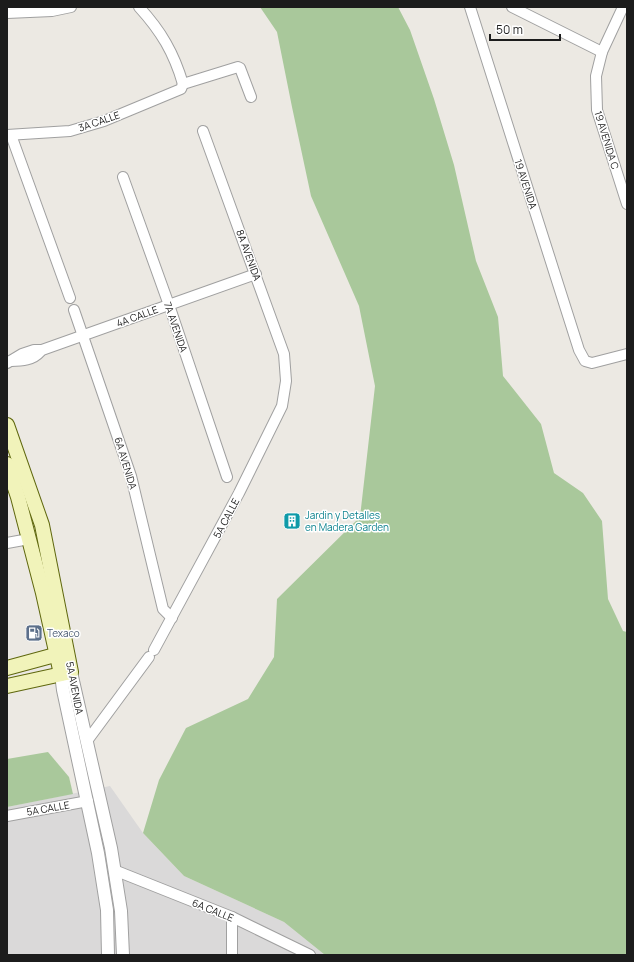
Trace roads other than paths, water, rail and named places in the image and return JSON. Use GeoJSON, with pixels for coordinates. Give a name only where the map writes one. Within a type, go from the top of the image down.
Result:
{"type":"FeatureCollection","features":[{"type":"Feature","properties":{"kind":"main road","name":"5A AVENIDA"},"geometry":{"type":"LineString","coordinates":[[7,425],[42,525],[66,673]]}},
{"type":"Feature","properties":{"kind":"main road","name":"5A AVENIDA"},"geometry":{"type":"LineString","coordinates":[[7,464],[18,497],[55,641],[55,648],[63,654]]}},
{"type":"Feature","properties":{"kind":"main road"},"geometry":{"type":"LineString","coordinates":[[7,668],[63,654]]}},
{"type":"Feature","properties":{"kind":"main road"},"geometry":{"type":"LineString","coordinates":[[7,686],[66,673]]}},
{"type":"Feature","properties":{"kind":"street"},"geometry":{"type":"LineString","coordinates":[[7,13],[52,11],[71,7]]}},
{"type":"Feature","properties":{"kind":"street"},"geometry":{"type":"LineString","coordinates":[[139,7],[154,24],[168,44],[178,65],[183,84]]}},
{"type":"Feature","properties":{"kind":"street","name":"19 AVENIDA"},"geometry":{"type":"LineString","coordinates":[[470,7],[579,350],[585,360],[592,363],[627,354]]}},
{"type":"Feature","properties":{"kind":"street"},"geometry":{"type":"LineString","coordinates":[[512,7],[602,52]]}},
{"type":"Feature","properties":{"kind":"street","name":"19 AVENIDA C"},"geometry":{"type":"LineString","coordinates":[[623,7],[602,52],[596,76],[597,110],[627,204]]}},
{"type":"Feature","properties":{"kind":"street","name":"3A CALLE"},"geometry":{"type":"LineString","coordinates":[[9,135],[70,131],[104,121],[181,89],[183,84],[238,67],[240,68],[251,97]]}},
{"type":"Feature","properties":{"kind":"street","name":"8A AVENIDA"},"geometry":{"type":"LineString","coordinates":[[203,131],[284,354],[286,381]]}},
{"type":"Feature","properties":{"kind":"street"},"geometry":{"type":"LineString","coordinates":[[9,135],[70,298]]}},
{"type":"Feature","properties":{"kind":"street","name":"7A AVENIDA"},"geometry":{"type":"LineString","coordinates":[[123,177],[169,305],[227,477]]}},
{"type":"Feature","properties":{"kind":"street","name":"4A CALLE"},"geometry":{"type":"LineString","coordinates":[[9,362],[24,361],[36,357],[42,350],[256,274]]}},
{"type":"Feature","properties":{"kind":"street","name":"6A AVENIDA"},"geometry":{"type":"LineString","coordinates":[[74,310],[131,476],[163,609],[172,618]]}},
{"type":"Feature","properties":{"kind":"street","name":"5A CALLE"},"geometry":{"type":"LineString","coordinates":[[87,741],[151,653],[172,618],[239,493],[282,406],[286,381]]}},
{"type":"Feature","properties":{"kind":"street"},"geometry":{"type":"LineString","coordinates":[[7,543],[29,540]]}},
{"type":"Feature","properties":{"kind":"street","name":"5A AVENIDA"},"geometry":{"type":"LineString","coordinates":[[66,673],[87,741],[111,848],[122,920],[123,955]]}},
{"type":"Feature","properties":{"kind":"street","name":"5A AVENIDA"},"geometry":{"type":"LineString","coordinates":[[66,673],[63,690],[88,801],[106,898],[108,955]]}},
{"type":"Feature","properties":{"kind":"street","name":"5A CALLE"},"geometry":{"type":"LineString","coordinates":[[7,816],[88,801]]}},
{"type":"Feature","properties":{"kind":"street","name":"6A CALLE"},"geometry":{"type":"LineString","coordinates":[[114,870],[232,917],[310,955]]}},
{"type":"Feature","properties":{"kind":"street"},"geometry":{"type":"LineString","coordinates":[[232,917],[232,955]]}},
{"type":"Feature","properties":{"kind":"street"},"geometry":{"type":"LineString","coordinates":[[108,922],[122,920]]}},
{"type":"Feature","properties":{"kind":"place","name":"Jardin y Detalles en Madera Garden"},"geometry":{"type":"Point","coordinates":[292,521]}},
{"type":"Feature","properties":{"kind":"place","name":"Texaco"},"geometry":{"type":"Point","coordinates":[34,633]}}]}
